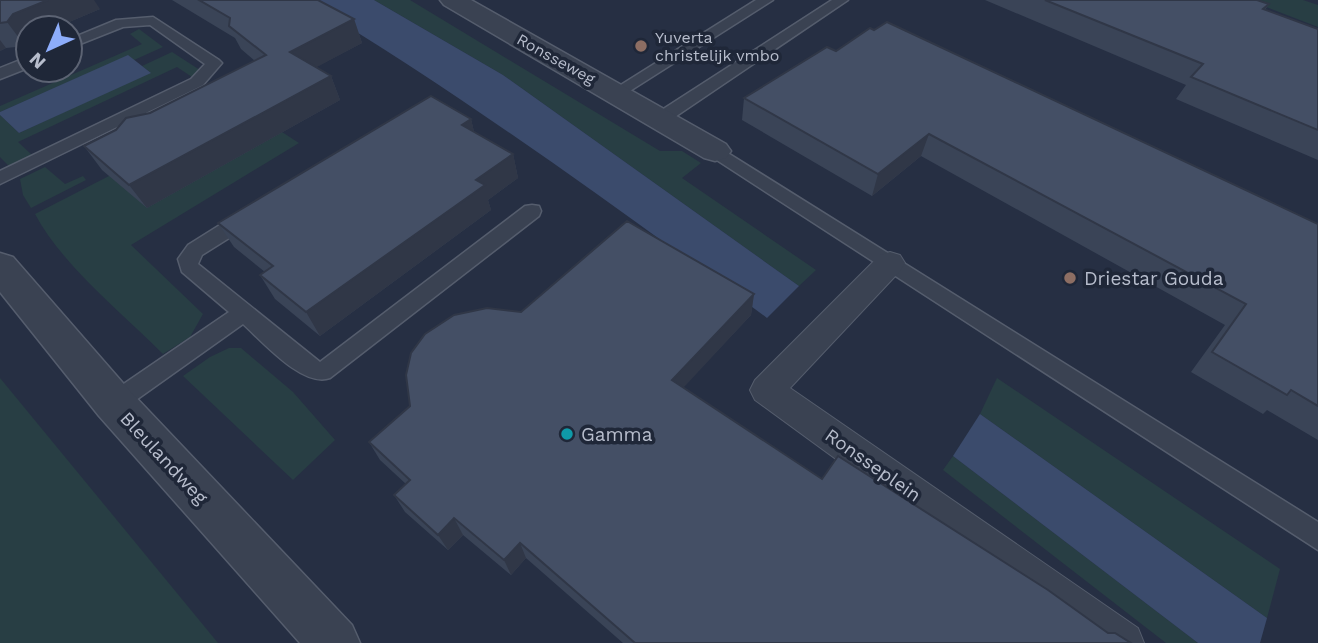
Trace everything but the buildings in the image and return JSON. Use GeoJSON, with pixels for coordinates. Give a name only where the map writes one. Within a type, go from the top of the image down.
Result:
{"type":"FeatureCollection","features":[{"type":"Feature","properties":{"kind":"street","name":"Ronsseweg"},"geometry":{"type":"LineString","coordinates":[[453,0],[715,151]]}},
{"type":"Feature","properties":{"kind":"street","name":"Ronsseplein"},"geometry":{"type":"LineString","coordinates":[[890,263],[766,390],[1123,643]]}},
{"type":"Feature","properties":{"kind":"street","name":"Bleulandweg"},"geometry":{"type":"LineString","coordinates":[[0,266],[114,403],[334,643]]}},
{"type":"Feature","properties":{"kind":"lane"},"geometry":{"type":"LineString","coordinates":[[616,93],[766,0]]}},
{"type":"Feature","properties":{"kind":"lane"},"geometry":{"type":"LineString","coordinates":[[660,119],[841,0]]}},
{"type":"Feature","properties":{"kind":"lane"},"geometry":{"type":"LineString","coordinates":[[0,178],[198,82],[214,63],[153,21],[121,23],[84,38]]}},
{"type":"Feature","properties":{"kind":"lane"},"geometry":{"type":"LineString","coordinates":[[715,151],[1318,537]]}},
{"type":"Feature","properties":{"kind":"lane"},"geometry":{"type":"LineString","coordinates":[[264,207],[195,250],[188,259],[189,267],[311,370],[322,372],[532,211]]}},
{"type":"Feature","properties":{"kind":"lane"},"geometry":{"type":"LineString","coordinates":[[114,403],[242,314]]}},
{"type":"Feature","properties":{"kind":"green space"},"geometry":{"type":"Polygon","coordinates":[[[374,0],[410,0],[660,151],[682,151],[701,163],[682,178],[816,270],[799,286],[503,75],[374,0]]]}},
{"type":"Feature","properties":{"kind":"green space"},"geometry":{"type":"Polygon","coordinates":[[[1248,0],[1303,0],[1318,5],[1318,27],[1248,0]]]}},
{"type":"Feature","properties":{"kind":"green space"},"geometry":{"type":"Polygon","coordinates":[[[139,29],[163,47],[134,60],[128,56],[84,75],[84,69],[142,44],[130,34],[139,29]]]}},
{"type":"Feature","properties":{"kind":"green space"},"geometry":{"type":"Polygon","coordinates":[[[172,52],[203,72],[192,77],[177,67],[18,142],[33,156],[10,167],[0,157],[0,115],[19,133],[150,72],[142,66],[172,52]]]}},
{"type":"Feature","properties":{"kind":"green space"},"geometry":{"type":"Polygon","coordinates":[[[50,84],[64,84],[0,112],[0,106],[50,84]]]}},
{"type":"Feature","properties":{"kind":"green space"},"geometry":{"type":"Polygon","coordinates":[[[282,132],[299,143],[131,245],[203,314],[190,337],[163,354],[76,270],[46,233],[35,214],[109,176],[282,132]]]}},
{"type":"Feature","properties":{"kind":"green space"},"geometry":{"type":"Polygon","coordinates":[[[45,167],[65,184],[83,176],[86,180],[31,208],[23,195],[20,179],[45,167]]]}},
{"type":"Feature","properties":{"kind":"green space"},"geometry":{"type":"Polygon","coordinates":[[[229,348],[241,348],[293,392],[335,440],[293,480],[183,376],[210,357],[229,348]]]}},
{"type":"Feature","properties":{"kind":"green space"},"geometry":{"type":"Polygon","coordinates":[[[0,378],[218,643],[0,643],[0,378]]]}},
{"type":"Feature","properties":{"kind":"green space"},"geometry":{"type":"Polygon","coordinates":[[[997,378],[1280,569],[1267,618],[980,414],[997,378]]]}},
{"type":"Feature","properties":{"kind":"green space"},"geometry":{"type":"Polygon","coordinates":[[[953,456],[1198,643],[1166,643],[943,470],[953,456]]]}},
{"type":"Feature","properties":{"kind":"water"},"geometry":{"type":"Polygon","coordinates":[[[305,0],[374,0],[503,75],[799,286],[767,318],[540,154],[424,75],[305,0]]]}},
{"type":"Feature","properties":{"kind":"water"},"geometry":{"type":"Polygon","coordinates":[[[128,55],[151,73],[19,133],[0,115],[0,112],[63,84],[84,84],[84,75],[128,55]]]}},
{"type":"Feature","properties":{"kind":"water"},"geometry":{"type":"Polygon","coordinates":[[[980,414],[1267,618],[1260,643],[1198,643],[953,456],[980,414]]]}},
{"type":"Feature","properties":{"kind":"place","name":"Yuverta christelijk vmbo"},"geometry":{"type":"Point","coordinates":[641,46]}},
{"type":"Feature","properties":{"kind":"place","name":"Driestar Gouda"},"geometry":{"type":"Point","coordinates":[1070,278]}},
{"type":"Feature","properties":{"kind":"place","name":"Gamma"},"geometry":{"type":"Point","coordinates":[567,434]}}]}
